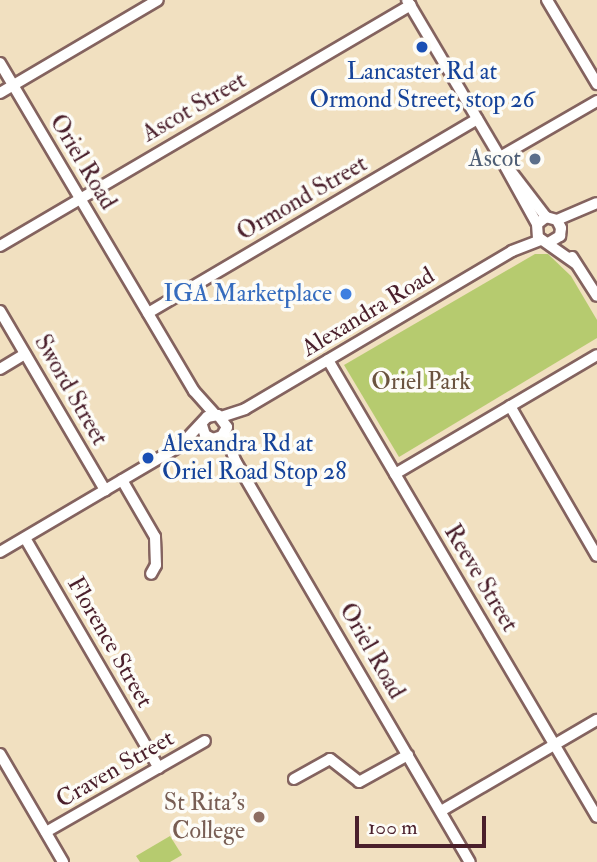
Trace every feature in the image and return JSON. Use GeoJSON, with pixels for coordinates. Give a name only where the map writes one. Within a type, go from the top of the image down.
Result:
{"type":"FeatureCollection","features":[{"type":"Feature","properties":{"kind":"street"},"geometry":{"type":"LineString","coordinates":[[0,93],[158,0]]}},
{"type":"Feature","properties":{"kind":"street"},"geometry":{"type":"LineString","coordinates":[[547,0],[597,84]]}},
{"type":"Feature","properties":{"kind":"street"},"geometry":{"type":"LineString","coordinates":[[408,2],[500,157],[536,226],[553,231]]}},
{"type":"Feature","properties":{"kind":"street","name":"Ascot Street"},"geometry":{"type":"LineString","coordinates":[[0,246],[408,2]]}},
{"type":"Feature","properties":{"kind":"street","name":"Oriel Road"},"geometry":{"type":"LineString","coordinates":[[0,63],[194,391],[222,423],[236,462],[470,862]]}},
{"type":"Feature","properties":{"kind":"street"},"geometry":{"type":"LineString","coordinates":[[500,157],[597,101]]}},
{"type":"Feature","properties":{"kind":"street","name":"Ormond Street"},"geometry":{"type":"LineString","coordinates":[[148,313],[477,119]]}},
{"type":"Feature","properties":{"kind":"street"},"geometry":{"type":"LineString","coordinates":[[500,157],[597,296]]}},
{"type":"Feature","properties":{"kind":"street","name":"Alexandra Road"},"geometry":{"type":"LineString","coordinates":[[222,423],[512,251],[553,231],[597,202]]}},
{"type":"Feature","properties":{"kind":"street","name":"Alexandra Road"},"geometry":{"type":"LineString","coordinates":[[512,251],[536,226],[553,231]]}},
{"type":"Feature","properties":{"kind":"street","name":"Sword Street"},"geometry":{"type":"LineString","coordinates":[[0,311],[105,490]]}},
{"type":"Feature","properties":{"kind":"street"},"geometry":{"type":"LineString","coordinates":[[0,369],[25,354]]}},
{"type":"Feature","properties":{"kind":"street"},"geometry":{"type":"LineString","coordinates":[[395,474],[597,355]]}},
{"type":"Feature","properties":{"kind":"street","name":"Reeve Street"},"geometry":{"type":"LineString","coordinates":[[328,360],[597,817]]}},
{"type":"Feature","properties":{"kind":"street","name":"Oriel Road"},"geometry":{"type":"LineString","coordinates":[[194,391],[210,438],[236,462]]}},
{"type":"Feature","properties":{"kind":"street"},"geometry":{"type":"LineString","coordinates":[[510,406],[597,556]]}},
{"type":"Feature","properties":{"kind":"street"},"geometry":{"type":"LineString","coordinates":[[180,446],[203,422],[222,423]]}},
{"type":"Feature","properties":{"kind":"street"},"geometry":{"type":"LineString","coordinates":[[0,552],[180,446],[210,438],[222,423]]}},
{"type":"Feature","properties":{"kind":"street"},"geometry":{"type":"LineString","coordinates":[[122,480],[155,537],[156,565],[151,574]]}},
{"type":"Feature","properties":{"kind":"street","name":"Florence Street"},"geometry":{"type":"LineString","coordinates":[[25,538],[159,768]]}},
{"type":"Feature","properties":{"kind":"street"},"geometry":{"type":"LineString","coordinates":[[441,811],[597,720]]}},
{"type":"Feature","properties":{"kind":"street","name":"Craven Street"},"geometry":{"type":"LineString","coordinates":[[46,832],[205,741]]}},
{"type":"Feature","properties":{"kind":"street"},"geometry":{"type":"LineString","coordinates":[[0,754],[63,862]]}},
{"type":"Feature","properties":{"kind":"street"},"geometry":{"type":"LineString","coordinates":[[295,779],[330,759],[359,782],[408,755]]}},
{"type":"Feature","properties":{"kind":"green space","name":"Oriel Park"},"geometry":{"type":"Polygon","coordinates":[[[535,254],[548,254],[571,276],[597,320],[597,338],[399,457],[344,365],[535,254]]]}},
{"type":"Feature","properties":{"kind":"green space"},"geometry":{"type":"Polygon","coordinates":[[[170,836],[182,855],[170,862],[140,862],[136,856],[170,836]]]}},
{"type":"Feature","properties":{"kind":"place","name":"Lancaster Rd at Ormond Street, stop 26"},"geometry":{"type":"Point","coordinates":[422,47]}},
{"type":"Feature","properties":{"kind":"place","name":"Ascot"},"geometry":{"type":"Point","coordinates":[535,159]}},
{"type":"Feature","properties":{"kind":"place","name":"IGA Marketplace"},"geometry":{"type":"Point","coordinates":[346,294]}},
{"type":"Feature","properties":{"kind":"place","name":"Alexandra Rd at Oriel Road Stop 28"},"geometry":{"type":"Point","coordinates":[148,458]}},
{"type":"Feature","properties":{"kind":"place","name":"St Rita's College"},"geometry":{"type":"Point","coordinates":[259,817]}}]}
